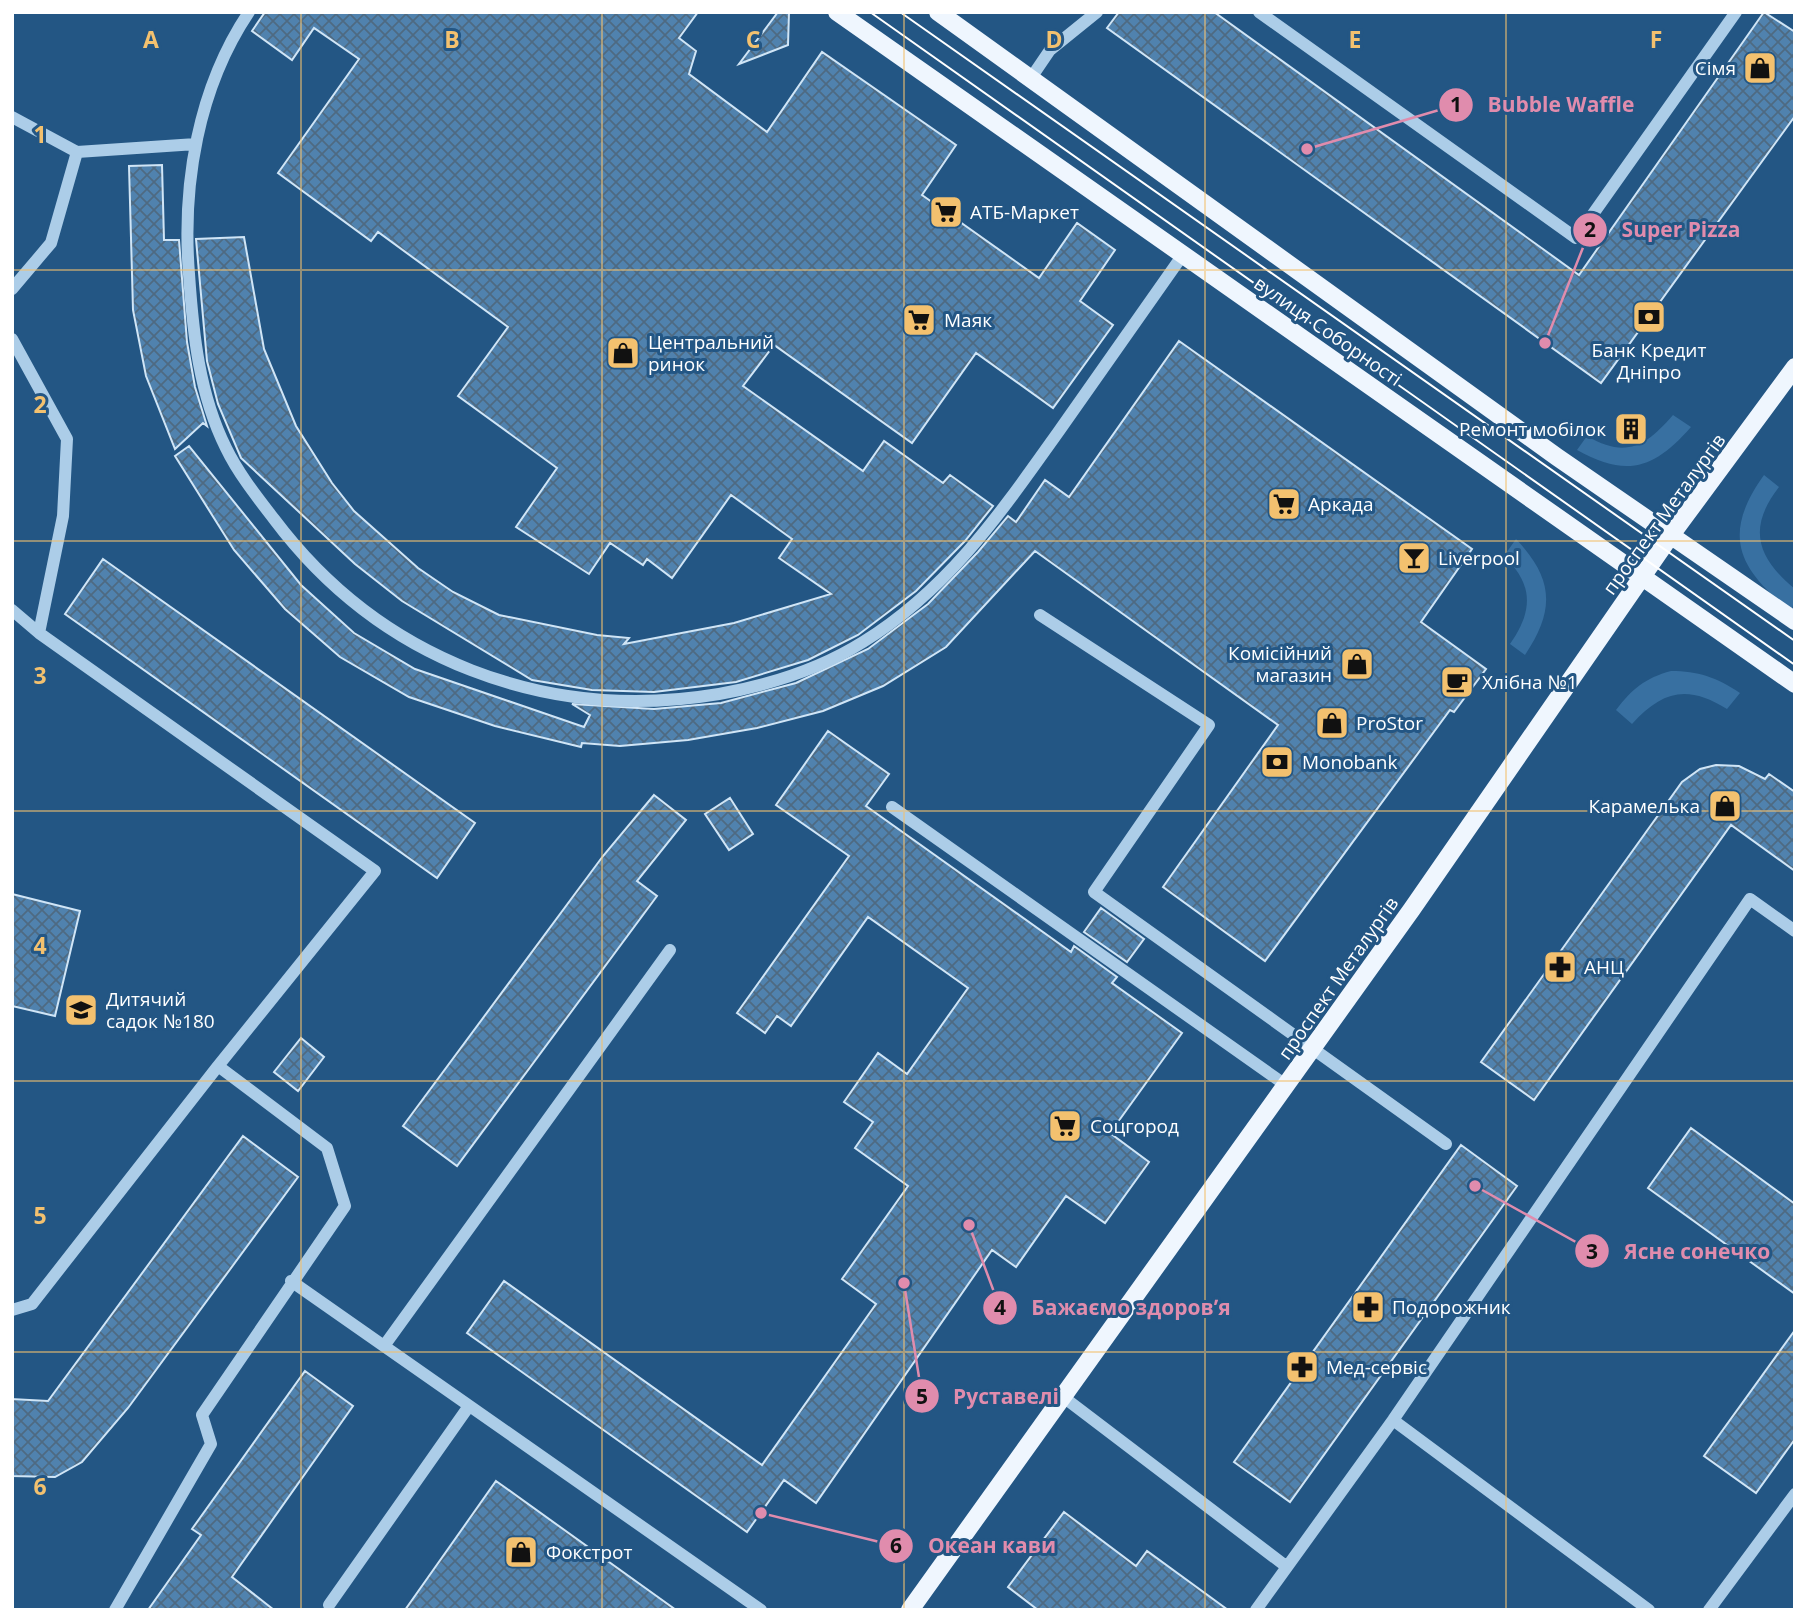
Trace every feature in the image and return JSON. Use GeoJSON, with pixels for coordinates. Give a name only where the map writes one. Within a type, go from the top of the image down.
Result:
{"type":"FeatureCollection","features":[{"type":"Feature","properties":{"kind":"main road","name":"вулиця Соборності"},"geometry":{"type":"LineString","coordinates":[[837,12],[1795,684]]}},
{"type":"Feature","properties":{"kind":"main road","name":"вулиця Соборності"},"geometry":{"type":"LineString","coordinates":[[937,12],[1795,621]]}},
{"type":"Feature","properties":{"kind":"main road","name":"проспект Металургів"},"geometry":{"type":"LineString","coordinates":[[909,1610],[1287,1086],[1671,535],[1795,367]]}},
{"type":"Feature","properties":{"kind":"lane"},"geometry":{"type":"LineString","coordinates":[[1031,78],[1051,50],[1097,12]]}},
{"type":"Feature","properties":{"kind":"lane"},"geometry":{"type":"LineString","coordinates":[[1259,12],[1576,238],[1736,12]]}},
{"type":"Feature","properties":{"kind":"lane"},"geometry":{"type":"LineString","coordinates":[[244,14],[208,90],[196,145],[185,226],[192,325],[208,405],[227,450],[255,494],[298,552],[338,592],[382,626],[438,656],[499,679],[551,694],[615,702],[656,702],[753,688],[807,670],[861,644],[909,611],[958,566],[997,519],[1182,256]]}},
{"type":"Feature","properties":{"kind":"lane"},"geometry":{"type":"LineString","coordinates":[[12,117],[76,152],[196,145]]}},
{"type":"Feature","properties":{"kind":"lane"},"geometry":{"type":"LineString","coordinates":[[12,289],[51,243],[76,152]]}},
{"type":"Feature","properties":{"kind":"lane"},"geometry":{"type":"LineString","coordinates":[[12,340],[68,439],[63,516],[39,633]]}},
{"type":"Feature","properties":{"kind":"lane"},"geometry":{"type":"LineString","coordinates":[[12,610],[39,633],[375,871],[32,1304],[12,1310]]}},
{"type":"Feature","properties":{"kind":"lane"},"geometry":{"type":"LineString","coordinates":[[1040,615],[1209,725],[1094,892],[1446,1144]]}},
{"type":"Feature","properties":{"kind":"lane"},"geometry":{"type":"LineString","coordinates":[[892,807],[1287,1086]]}},
{"type":"Feature","properties":{"kind":"lane"},"geometry":{"type":"LineString","coordinates":[[1256,1610],[1393,1420],[1750,900],[1795,931]]}},
{"type":"Feature","properties":{"kind":"lane"},"geometry":{"type":"LineString","coordinates":[[384,1346],[670,950]]}},
{"type":"Feature","properties":{"kind":"lane"},"geometry":{"type":"LineString","coordinates":[[115,1610],[211,1444],[202,1415],[291,1281],[345,1206],[327,1148],[218,1066]]}},
{"type":"Feature","properties":{"kind":"lane"},"geometry":{"type":"LineString","coordinates":[[291,1281],[761,1610]]}},
{"type":"Feature","properties":{"kind":"lane"},"geometry":{"type":"LineString","coordinates":[[1062,1396],[1287,1567]]}},
{"type":"Feature","properties":{"kind":"lane"},"geometry":{"type":"LineString","coordinates":[[329,1605],[469,1406]]}},
{"type":"Feature","properties":{"kind":"lane"},"geometry":{"type":"LineString","coordinates":[[1393,1420],[1649,1610]]}},
{"type":"Feature","properties":{"kind":"lane"},"geometry":{"type":"LineString","coordinates":[[1709,1610],[1795,1494]]}},
{"type":"Feature","properties":{"kind":"shaded area"},"geometry":{"type":"Polygon","coordinates":[[[1673,415],[1691,427],[1665,452],[1639,465],[1611,464],[1577,450],[1587,436],[1613,447],[1634,446],[1654,435],[1673,415]]]}},
{"type":"Feature","properties":{"kind":"shaded area"},"geometry":{"type":"Polygon","coordinates":[[[1764,475],[1779,487],[1763,516],[1761,542],[1772,566],[1795,589],[1792,612],[1759,581],[1748,566],[1742,550],[1740,533],[1743,516],[1764,475]]]}},
{"type":"Feature","properties":{"kind":"shaded area"},"geometry":{"type":"Polygon","coordinates":[[[1516,539],[1538,568],[1546,595],[1542,624],[1525,655],[1510,644],[1523,620],[1527,599],[1521,577],[1504,556],[1516,539]]]}},
{"type":"Feature","properties":{"kind":"shaded area"},"geometry":{"type":"Polygon","coordinates":[[[1671,671],[1707,676],[1740,693],[1727,709],[1700,696],[1687,694],[1665,698],[1632,724],[1616,710],[1640,685],[1671,671]]]}},
{"type":"Feature","properties":{"kind":"building"},"geometry":{"type":"Polygon","coordinates":[[[265,12],[698,12],[679,38],[696,51],[689,74],[767,132],[822,52],[956,145],[922,195],[1039,278],[1077,223],[1115,250],[1080,301],[1113,325],[1053,408],[976,353],[912,443],[774,345],[743,386],[863,471],[884,441],[943,483],[950,475],[993,506],[965,541],[916,591],[858,635],[808,660],[736,682],[654,692],[592,690],[532,680],[402,601],[355,564],[241,458],[218,404],[207,361],[196,239],[244,237],[264,349],[296,426],[332,483],[354,511],[418,568],[453,592],[499,615],[597,635],[629,638],[624,644],[734,623],[831,594],[779,558],[792,539],[731,495],[672,578],[647,559],[643,565],[610,543],[589,574],[516,527],[557,468],[458,396],[508,327],[378,232],[371,241],[278,173],[359,59],[314,28],[292,60],[252,31],[265,12]]]}},
{"type":"Feature","properties":{"kind":"building"},"geometry":{"type":"Polygon","coordinates":[[[778,12],[789,12],[788,45],[739,64],[778,12]]]}},
{"type":"Feature","properties":{"kind":"building"},"geometry":{"type":"Polygon","coordinates":[[[1119,12],[1214,12],[1579,275],[1764,12],[1795,32],[1795,116],[1601,383],[1107,28],[1119,12]]]}},
{"type":"Feature","properties":{"kind":"building"},"geometry":{"type":"Polygon","coordinates":[[[162,165],[164,240],[179,240],[187,342],[195,387],[207,426],[203,423],[175,449],[146,376],[133,310],[129,166],[162,165]]]}},
{"type":"Feature","properties":{"kind":"building"},"geometry":{"type":"Polygon","coordinates":[[[1179,341],[1472,549],[1421,622],[1486,669],[1454,712],[1450,710],[1265,961],[1163,887],[1278,725],[1035,551],[946,647],[883,686],[823,711],[757,728],[688,740],[620,746],[582,743],[581,747],[495,726],[409,697],[340,657],[285,609],[234,550],[175,456],[189,446],[301,585],[354,633],[415,669],[584,727],[590,715],[572,704],[654,709],[721,703],[796,683],[868,649],[928,604],[1008,516],[1016,522],[1045,480],[1069,497],[1179,341]]]}},
{"type":"Feature","properties":{"kind":"building"},"geometry":{"type":"Polygon","coordinates":[[[103,559],[475,823],[437,878],[65,614],[103,559]]]}},
{"type":"Feature","properties":{"kind":"building"},"geometry":{"type":"Polygon","coordinates":[[[828,731],[889,774],[866,806],[1071,952],[1074,946],[1117,977],[1112,983],[1182,1033],[1110,1133],[1149,1162],[1105,1223],[1066,1196],[1016,1267],[992,1250],[816,1503],[784,1480],[747,1532],[467,1333],[504,1281],[762,1465],[876,1304],[842,1279],[908,1186],[855,1148],[873,1122],[844,1102],[878,1053],[907,1074],[968,988],[868,917],[791,1026],[777,1016],[765,1033],[737,1013],[849,856],[776,805],[828,731]]]}},
{"type":"Feature","properties":{"kind":"building"},"geometry":{"type":"Polygon","coordinates":[[[1716,765],[1739,766],[1765,779],[1769,774],[1795,792],[1795,871],[1731,825],[1534,1100],[1481,1062],[1682,782],[1700,769],[1716,765]]]}},
{"type":"Feature","properties":{"kind":"building"},"geometry":{"type":"Polygon","coordinates":[[[654,795],[686,820],[637,881],[657,896],[457,1166],[403,1126],[603,856],[654,795]]]}},
{"type":"Feature","properties":{"kind":"building"},"geometry":{"type":"Polygon","coordinates":[[[730,798],[753,834],[729,850],[705,814],[730,798]]]}},
{"type":"Feature","properties":{"kind":"building"},"geometry":{"type":"Polygon","coordinates":[[[12,894],[80,911],[55,1016],[12,1006],[12,894]]]}},
{"type":"Feature","properties":{"kind":"building"},"geometry":{"type":"Polygon","coordinates":[[[1101,908],[1144,939],[1127,962],[1084,932],[1101,908]]]}},
{"type":"Feature","properties":{"kind":"building"},"geometry":{"type":"Polygon","coordinates":[[[301,1038],[324,1057],[298,1091],[274,1072],[301,1038]]]}},
{"type":"Feature","properties":{"kind":"building"},"geometry":{"type":"Polygon","coordinates":[[[1691,1128],[1795,1204],[1795,1294],[1648,1188],[1691,1128]]]}},
{"type":"Feature","properties":{"kind":"building"},"geometry":{"type":"Polygon","coordinates":[[[243,1136],[298,1177],[128,1408],[82,1462],[55,1477],[12,1476],[12,1399],[48,1401],[243,1136]]]}},
{"type":"Feature","properties":{"kind":"building"},"geometry":{"type":"Polygon","coordinates":[[[1461,1145],[1517,1186],[1290,1502],[1234,1462],[1461,1145]]]}},
{"type":"Feature","properties":{"kind":"building"},"geometry":{"type":"Polygon","coordinates":[[[1795,1330],[1795,1439],[1756,1493],[1704,1456],[1795,1330]]]}},
{"type":"Feature","properties":{"kind":"building"},"geometry":{"type":"Polygon","coordinates":[[[305,1371],[353,1406],[232,1577],[274,1610],[148,1610],[201,1535],[192,1529],[305,1371]]]}},
{"type":"Feature","properties":{"kind":"building","name":"Фокстрот"},"geometry":{"type":"Polygon","coordinates":[[[496,1481],[676,1610],[405,1610],[496,1481]]]}},
{"type":"Feature","properties":{"kind":"building"},"geometry":{"type":"Polygon","coordinates":[[[1064,1512],[1136,1566],[1147,1551],[1228,1610],[1038,1610],[1008,1587],[1064,1512]]]}},
{"type":"Feature","properties":{"kind":"tram line"},"geometry":{"type":"LineString","coordinates":[[870,12],[1795,665]]}},
{"type":"Feature","properties":{"kind":"tram line"},"geometry":{"type":"LineString","coordinates":[[900,12],[1795,641]]}},
{"type":"Feature","properties":{"kind":"place","name":"Сімя"},"geometry":{"type":"Point","coordinates":[1760,68]}},
{"type":"Feature","properties":{"kind":"place","name":"Bubble Waffle"},"geometry":{"type":"Point","coordinates":[1307,149]}},
{"type":"Feature","properties":{"kind":"place","name":"АТБ-Маркет"},"geometry":{"type":"Point","coordinates":[946,212]}},
{"type":"Feature","properties":{"kind":"place","name":"Банк Кредит Дніпро"},"geometry":{"type":"Point","coordinates":[1649,317]}},
{"type":"Feature","properties":{"kind":"place","name":"Маяк"},"geometry":{"type":"Point","coordinates":[919,320]}},
{"type":"Feature","properties":{"kind":"place","name":"Super Pizza"},"geometry":{"type":"Point","coordinates":[1545,343]}},
{"type":"Feature","properties":{"kind":"place","name":"Центральний ринок"},"geometry":{"type":"Point","coordinates":[623,353]}},
{"type":"Feature","properties":{"kind":"place","name":"Ремонт мобілок"},"geometry":{"type":"Point","coordinates":[1631,429]}},
{"type":"Feature","properties":{"kind":"place","name":"Аркада"},"geometry":{"type":"Point","coordinates":[1284,504]}},
{"type":"Feature","properties":{"kind":"place","name":"Liverpool"},"geometry":{"type":"Point","coordinates":[1414,558]}},
{"type":"Feature","properties":{"kind":"place","name":"Комісійний магазин"},"geometry":{"type":"Point","coordinates":[1357,664]}},
{"type":"Feature","properties":{"kind":"place","name":"Хлібна №1"},"geometry":{"type":"Point","coordinates":[1457,682]}},
{"type":"Feature","properties":{"kind":"place","name":"ProStor"},"geometry":{"type":"Point","coordinates":[1332,723]}},
{"type":"Feature","properties":{"kind":"place","name":"Monobank"},"geometry":{"type":"Point","coordinates":[1277,762]}},
{"type":"Feature","properties":{"kind":"place","name":"Карамелька"},"geometry":{"type":"Point","coordinates":[1725,806]}},
{"type":"Feature","properties":{"kind":"place","name":"АНЦ"},"geometry":{"type":"Point","coordinates":[1560,967]}},
{"type":"Feature","properties":{"kind":"place","name":"Дитячий садок №180"},"geometry":{"type":"Point","coordinates":[81,1010]}},
{"type":"Feature","properties":{"kind":"place","name":"Соцгород"},"geometry":{"type":"Point","coordinates":[1065,1126]}},
{"type":"Feature","properties":{"kind":"place","name":"Ясне сонечко"},"geometry":{"type":"Point","coordinates":[1475,1186]}},
{"type":"Feature","properties":{"kind":"place","name":"Бажаємо здоровʼя"},"geometry":{"type":"Point","coordinates":[969,1225]}},
{"type":"Feature","properties":{"kind":"place","name":"Руставелі"},"geometry":{"type":"Point","coordinates":[904,1283]}},
{"type":"Feature","properties":{"kind":"place","name":"Подорожник"},"geometry":{"type":"Point","coordinates":[1368,1307]}},
{"type":"Feature","properties":{"kind":"place","name":"Мед-сервіс"},"geometry":{"type":"Point","coordinates":[1302,1367]}},
{"type":"Feature","properties":{"kind":"place","name":"Океан кави"},"geometry":{"type":"Point","coordinates":[761,1513]}},
{"type":"Feature","properties":{"kind":"place","name":"Фокстрот"},"geometry":{"type":"Point","coordinates":[521,1552]}}]}
